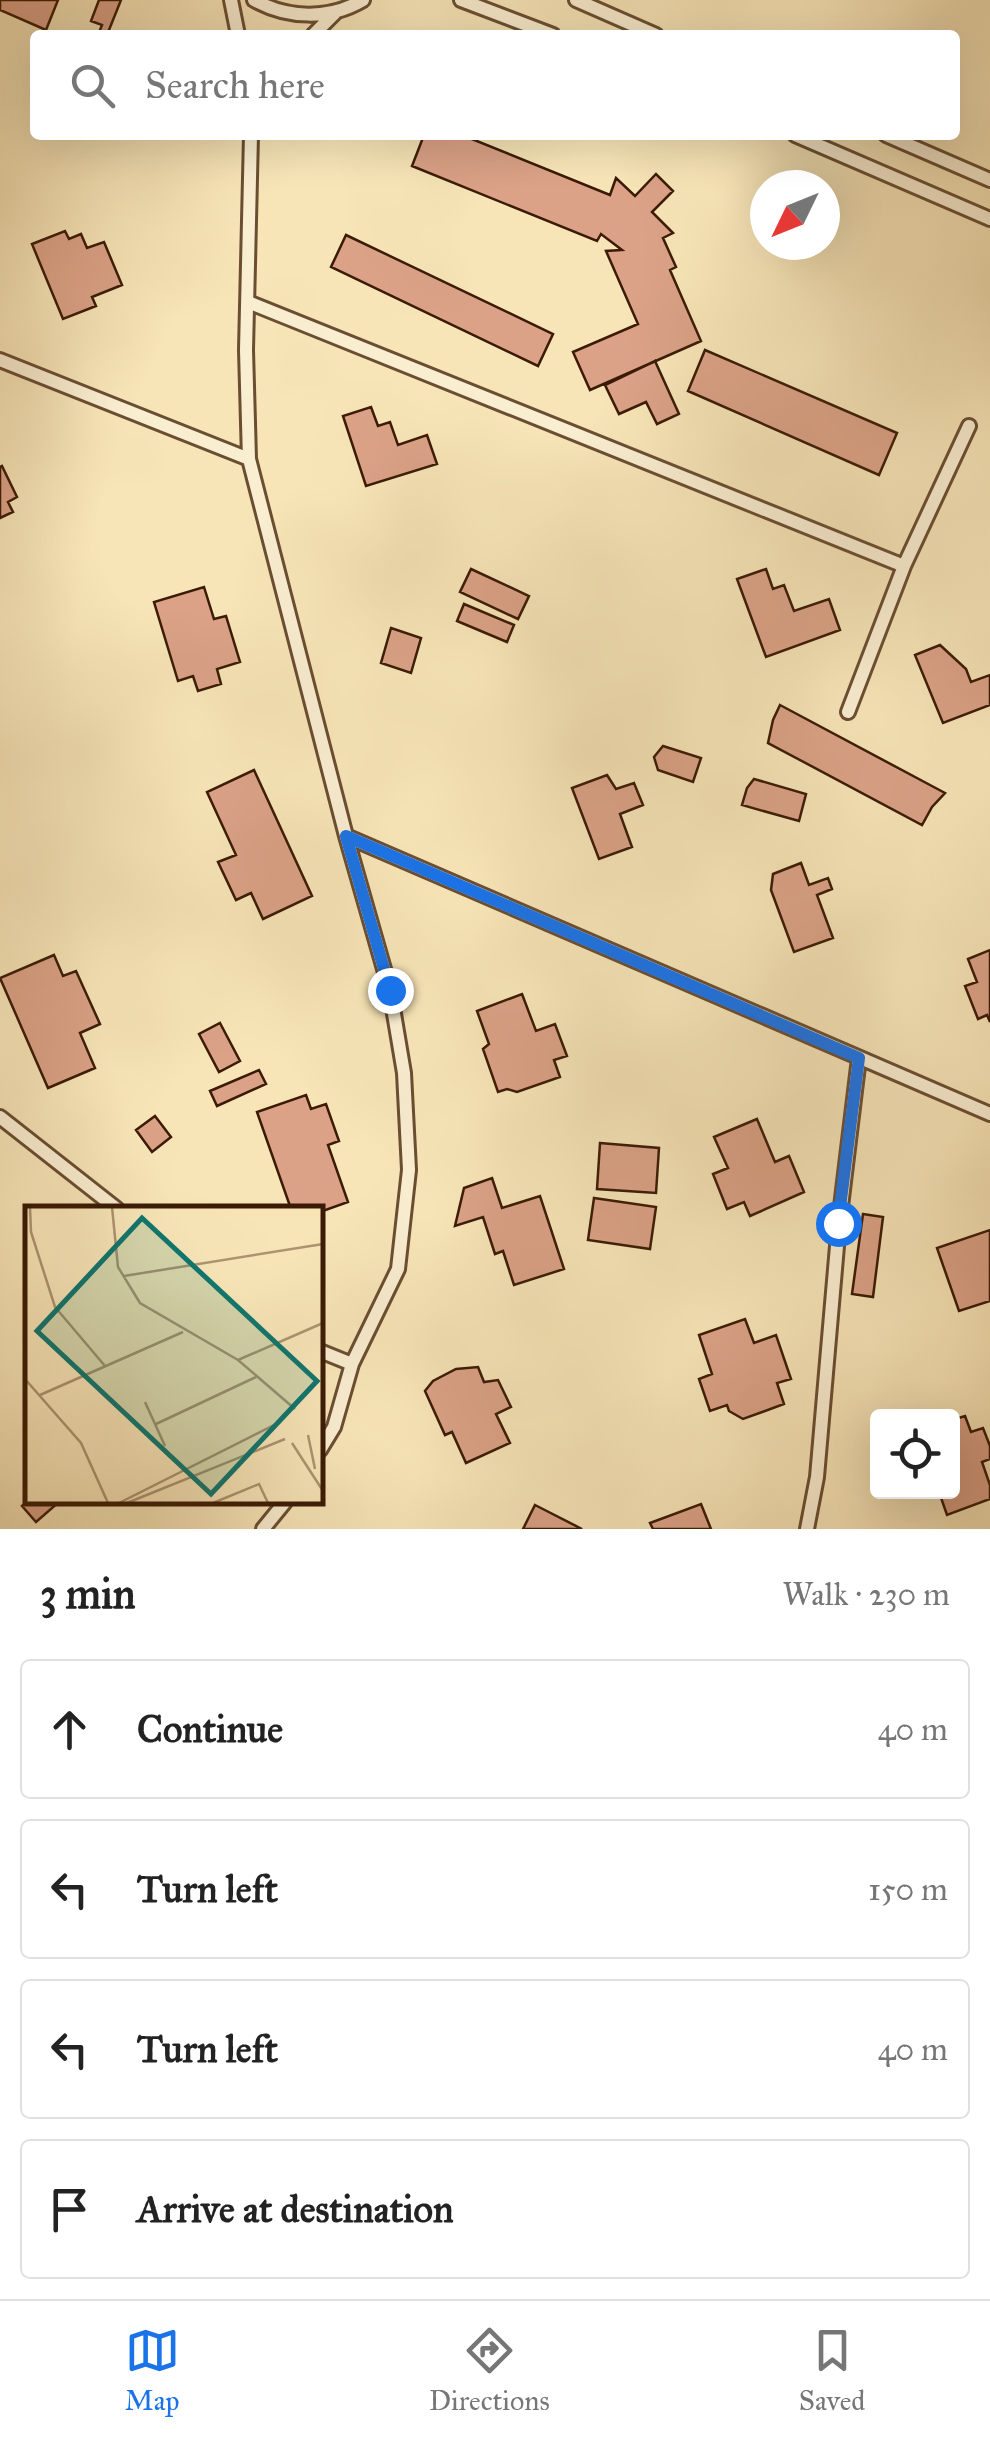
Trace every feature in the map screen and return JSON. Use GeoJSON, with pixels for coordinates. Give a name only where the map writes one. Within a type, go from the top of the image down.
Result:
{"type":"FeatureCollection","features":[{"type":"Feature","properties":{"kind":"lane"},"geometry":{"type":"LineString","coordinates":[[232,0],[237,30]]}},
{"type":"Feature","properties":{"kind":"lane"},"geometry":{"type":"LineString","coordinates":[[254,0],[288,14],[312,16],[363,0]]}},
{"type":"Feature","properties":{"kind":"lane"},"geometry":{"type":"LineString","coordinates":[[461,0],[541,30]]}},
{"type":"Feature","properties":{"kind":"lane"},"geometry":{"type":"LineString","coordinates":[[576,0],[645,30]]}},
{"type":"Feature","properties":{"kind":"lane"},"geometry":{"type":"LineString","coordinates":[[318,30],[334,12]]}},
{"type":"Feature","properties":{"kind":"lane"},"geometry":{"type":"LineString","coordinates":[[251,140],[249,459],[346,836],[390,990],[404,1073],[408,1170],[398,1268],[352,1364],[334,1428],[322,1447]]}},
{"type":"Feature","properties":{"kind":"lane"},"geometry":{"type":"LineString","coordinates":[[807,140],[990,219]]}},
{"type":"Feature","properties":{"kind":"lane"},"geometry":{"type":"LineString","coordinates":[[898,140],[990,180]]}},
{"type":"Feature","properties":{"kind":"lane"},"geometry":{"type":"LineString","coordinates":[[248,302],[904,566]]}},
{"type":"Feature","properties":{"kind":"lane"},"geometry":{"type":"LineString","coordinates":[[0,360],[249,459]]}},
{"type":"Feature","properties":{"kind":"lane"},"geometry":{"type":"LineString","coordinates":[[848,712],[904,566],[969,426]]}},
{"type":"Feature","properties":{"kind":"lane"},"geometry":{"type":"LineString","coordinates":[[346,836],[990,1114]]}},
{"type":"Feature","properties":{"kind":"lane"},"geometry":{"type":"LineString","coordinates":[[807,1529],[817,1477],[838,1223],[859,1058]]}},
{"type":"Feature","properties":{"kind":"lane"},"geometry":{"type":"LineString","coordinates":[[0,1116],[113,1206]]}},
{"type":"Feature","properties":{"kind":"lane"},"geometry":{"type":"LineString","coordinates":[[322,1351],[352,1364]]}},
{"type":"Feature","properties":{"kind":"lane"},"geometry":{"type":"LineString","coordinates":[[263,1529],[283,1504]]}},
{"type":"Feature","properties":{"kind":"building"},"geometry":{"type":"Polygon","coordinates":[[[0,0],[58,0],[46,30],[0,10],[0,0]]]}},
{"type":"Feature","properties":{"kind":"building"},"geometry":{"type":"Polygon","coordinates":[[[99,0],[121,0],[109,30],[100,30],[102,25],[91,21],[99,0]]]}},
{"type":"Feature","properties":{"kind":"building"},"geometry":{"type":"Polygon","coordinates":[[[422,140],[474,140],[610,195],[616,178],[635,196],[656,174],[673,191],[652,212],[673,233],[663,238],[676,267],[670,270],[701,341],[590,390],[573,352],[638,324],[606,251],[622,250],[601,234],[597,241],[412,166],[422,140]]]}},
{"type":"Feature","properties":{"kind":"building"},"geometry":{"type":"Polygon","coordinates":[[[65,231],[69,239],[81,234],[87,248],[104,242],[122,285],[92,297],[96,306],[63,319],[32,244],[65,231]]]}},
{"type":"Feature","properties":{"kind":"building"},"geometry":{"type":"Polygon","coordinates":[[[346,235],[553,334],[538,366],[331,267],[346,235]]]}},
{"type":"Feature","properties":{"kind":"building"},"geometry":{"type":"Polygon","coordinates":[[[705,350],[897,433],[879,475],[688,391],[705,350]]]}},
{"type":"Feature","properties":{"kind":"building"},"geometry":{"type":"Polygon","coordinates":[[[655,361],[679,414],[657,424],[646,402],[619,414],[605,385],[655,361]]]}},
{"type":"Feature","properties":{"kind":"building"},"geometry":{"type":"Polygon","coordinates":[[[371,407],[378,426],[390,422],[398,445],[427,435],[437,464],[366,486],[343,416],[371,407]]]}},
{"type":"Feature","properties":{"kind":"building"},"geometry":{"type":"Polygon","coordinates":[[[0,467],[17,497],[8,502],[13,512],[0,518],[0,467]]]}},
{"type":"Feature","properties":{"kind":"building"},"geometry":{"type":"Polygon","coordinates":[[[471,569],[529,596],[518,619],[460,592],[471,569]]]}},
{"type":"Feature","properties":{"kind":"building"},"geometry":{"type":"Polygon","coordinates":[[[766,569],[773,589],[784,585],[794,611],[829,599],[840,630],[766,657],[737,579],[766,569]]]}},
{"type":"Feature","properties":{"kind":"building"},"geometry":{"type":"Polygon","coordinates":[[[204,587],[214,619],[226,616],[240,662],[217,669],[221,684],[198,691],[193,676],[178,681],[154,602],[204,587]]]}},
{"type":"Feature","properties":{"kind":"building"},"geometry":{"type":"Polygon","coordinates":[[[464,604],[514,625],[507,642],[457,621],[464,604]]]}},
{"type":"Feature","properties":{"kind":"building"},"geometry":{"type":"Polygon","coordinates":[[[391,628],[421,638],[411,673],[381,663],[391,628]]]}},
{"type":"Feature","properties":{"kind":"building"},"geometry":{"type":"Polygon","coordinates":[[[940,645],[966,669],[971,682],[990,675],[990,705],[943,723],[915,655],[940,645]]]}},
{"type":"Feature","properties":{"kind":"building"},"geometry":{"type":"Polygon","coordinates":[[[780,705],[945,793],[922,825],[768,743],[780,705]]]}},
{"type":"Feature","properties":{"kind":"building"},"geometry":{"type":"Polygon","coordinates":[[[663,746],[701,758],[693,782],[658,770],[654,757],[663,746]]]}},
{"type":"Feature","properties":{"kind":"building"},"geometry":{"type":"Polygon","coordinates":[[[254,770],[312,896],[263,919],[251,893],[236,900],[218,862],[236,855],[207,792],[254,770]]]}},
{"type":"Feature","properties":{"kind":"building"},"geometry":{"type":"Polygon","coordinates":[[[607,775],[616,789],[634,783],[643,805],[620,814],[632,847],[599,859],[572,788],[607,775]]]}},
{"type":"Feature","properties":{"kind":"building"},"geometry":{"type":"Polygon","coordinates":[[[754,779],[806,794],[799,821],[742,805],[754,779]]]}},
{"type":"Feature","properties":{"kind":"building"},"geometry":{"type":"Polygon","coordinates":[[[801,863],[809,885],[828,878],[832,889],[817,895],[833,938],[794,952],[771,890],[773,874],[801,863]]]}},
{"type":"Feature","properties":{"kind":"building"},"geometry":{"type":"Polygon","coordinates":[[[990,950],[990,1022],[987,1015],[978,1019],[965,986],[977,982],[968,959],[990,950]]]}},
{"type":"Feature","properties":{"kind":"building"},"geometry":{"type":"Polygon","coordinates":[[[54,955],[63,976],[76,971],[100,1024],[80,1033],[95,1068],[48,1088],[0,978],[54,955]]]}},
{"type":"Feature","properties":{"kind":"building"},"geometry":{"type":"Polygon","coordinates":[[[522,994],[536,1031],[555,1024],[567,1056],[554,1060],[560,1077],[517,1092],[498,1092],[483,1049],[489,1044],[477,1011],[522,994]]]}},
{"type":"Feature","properties":{"kind":"building"},"geometry":{"type":"Polygon","coordinates":[[[220,1023],[240,1061],[219,1072],[199,1034],[220,1023]]]}},
{"type":"Feature","properties":{"kind":"building"},"geometry":{"type":"Polygon","coordinates":[[[259,1070],[266,1084],[217,1106],[210,1091],[259,1070]]]}},
{"type":"Feature","properties":{"kind":"building"},"geometry":{"type":"Polygon","coordinates":[[[306,1095],[311,1109],[326,1104],[339,1141],[328,1145],[348,1202],[322,1211],[322,1206],[290,1206],[257,1112],[306,1095]]]}},
{"type":"Feature","properties":{"kind":"building"},"geometry":{"type":"Polygon","coordinates":[[[155,1116],[171,1137],[152,1152],[136,1130],[155,1116]]]}},
{"type":"Feature","properties":{"kind":"building"},"geometry":{"type":"Polygon","coordinates":[[[757,1119],[775,1162],[789,1156],[804,1192],[750,1216],[744,1202],[727,1209],[713,1174],[728,1168],[714,1137],[757,1119]]]}},
{"type":"Feature","properties":{"kind":"building"},"geometry":{"type":"Polygon","coordinates":[[[600,1143],[659,1148],[656,1193],[597,1189],[600,1143]]]}},
{"type":"Feature","properties":{"kind":"building"},"geometry":{"type":"Polygon","coordinates":[[[492,1178],[502,1208],[540,1196],[564,1269],[514,1285],[503,1251],[495,1254],[483,1217],[455,1226],[464,1188],[492,1178]]]}},
{"type":"Feature","properties":{"kind":"building"},"geometry":{"type":"Polygon","coordinates":[[[594,1198],[656,1207],[650,1249],[588,1240],[594,1198]]]}},
{"type":"Feature","properties":{"kind":"building"},"geometry":{"type":"Polygon","coordinates":[[[863,1214],[883,1217],[873,1297],[852,1294],[863,1214]]]}},
{"type":"Feature","properties":{"kind":"building"},"geometry":{"type":"Polygon","coordinates":[[[990,1230],[990,1301],[959,1311],[937,1248],[990,1230]]]}},
{"type":"Feature","properties":{"kind":"building"},"geometry":{"type":"Polygon","coordinates":[[[745,1319],[754,1343],[776,1335],[791,1379],[777,1383],[784,1404],[743,1419],[729,1411],[727,1405],[710,1411],[699,1379],[712,1374],[699,1335],[745,1319]]]}},
{"type":"Feature","properties":{"kind":"building"},"geometry":{"type":"Polygon","coordinates":[[[478,1367],[484,1382],[498,1380],[511,1407],[496,1414],[510,1443],[466,1463],[452,1432],[445,1435],[425,1391],[433,1381],[456,1369],[478,1367]]]}},
{"type":"Feature","properties":{"kind":"building"},"geometry":{"type":"Polygon","coordinates":[[[965,1416],[971,1432],[983,1428],[990,1446],[990,1459],[982,1462],[990,1499],[947,1515],[941,1499],[960,1499],[960,1418],[965,1416]]]}},
{"type":"Feature","properties":{"kind":"building"},"geometry":{"type":"Polygon","coordinates":[[[25,1504],[57,1504],[36,1522],[22,1506],[25,1504]]]}},
{"type":"Feature","properties":{"kind":"building"},"geometry":{"type":"Polygon","coordinates":[[[701,1504],[711,1529],[653,1529],[650,1523],[701,1504]]]}},
{"type":"Feature","properties":{"kind":"building"},"geometry":{"type":"Polygon","coordinates":[[[535,1505],[582,1529],[523,1529],[535,1505]]]}},
{"type":"Feature","properties":{"kind":"route"},"geometry":{"type":"LineString","coordinates":[[390,990],[346,836],[859,1058],[838,1223]]}}]}
